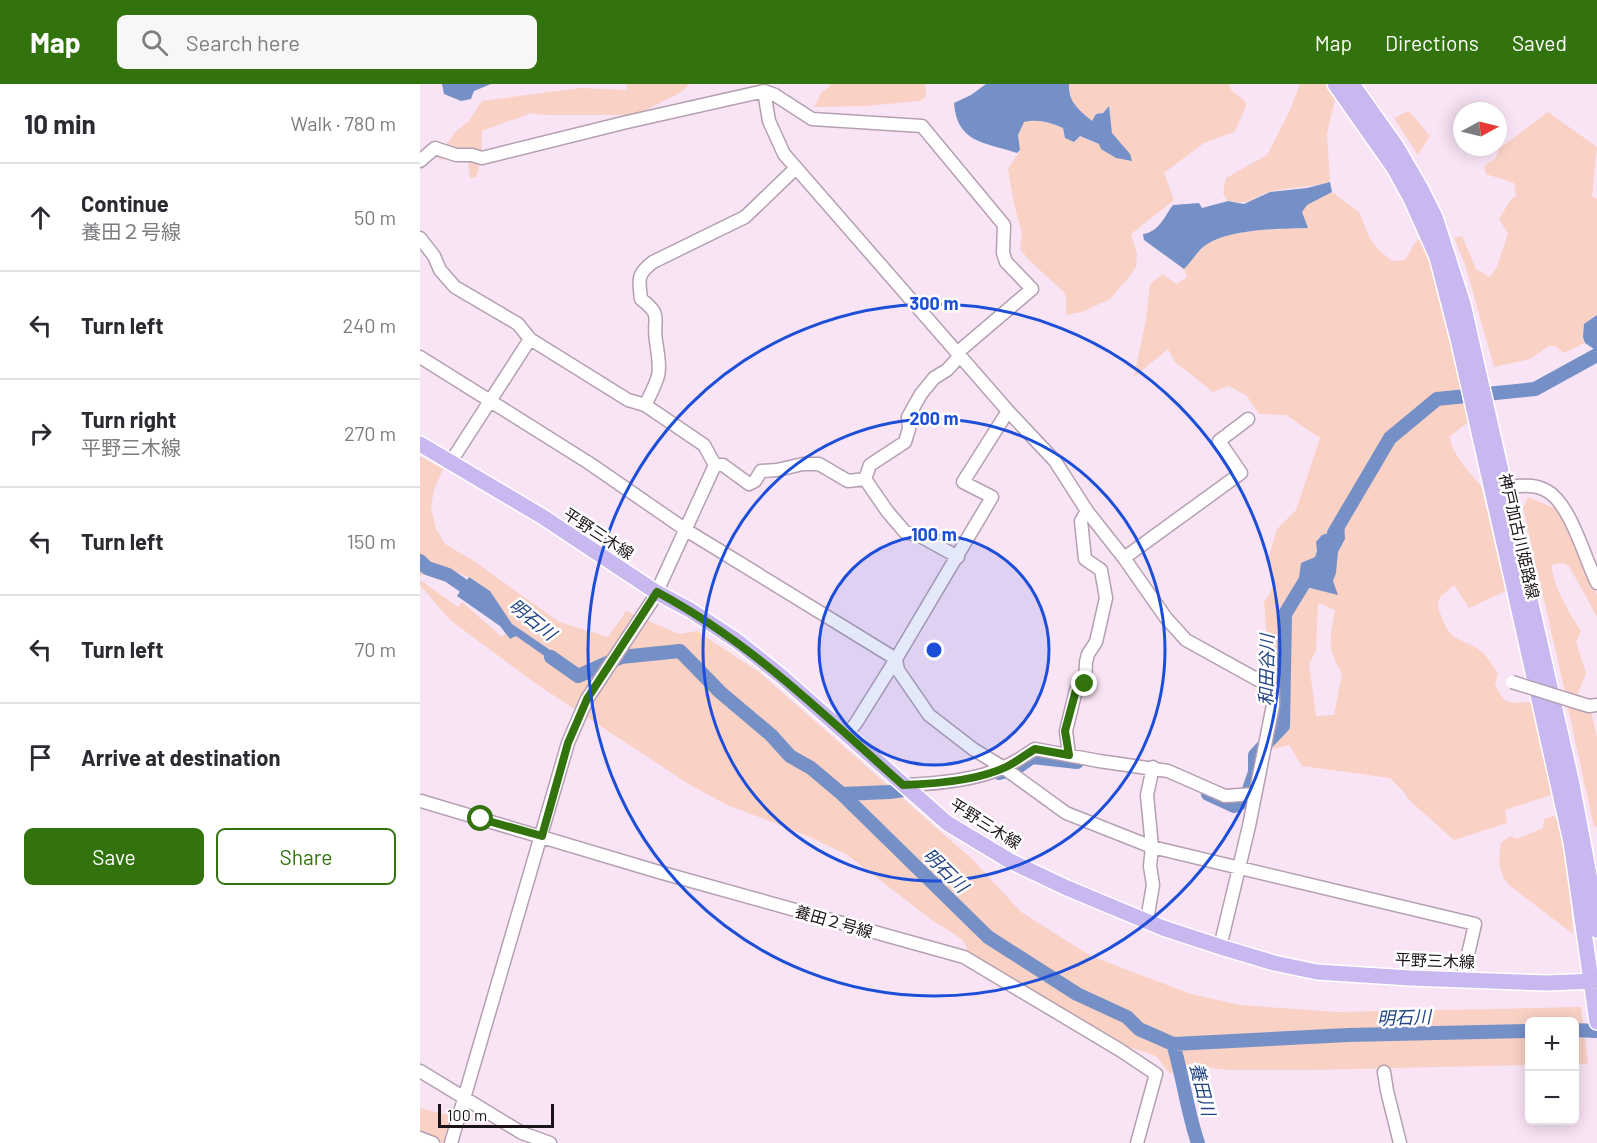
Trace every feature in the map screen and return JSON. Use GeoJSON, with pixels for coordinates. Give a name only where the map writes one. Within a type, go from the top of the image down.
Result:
{"type":"FeatureCollection","features":[{"type":"Feature","properties":{"kind":"main road","name":"神戸加古川姫路線"},"geometry":{"type":"LineString","coordinates":[[1335,84],[1394,168],[1411,199],[1437,257],[1572,784],[1597,930]]}},
{"type":"Feature","properties":{"kind":"main road","name":"神戸加古川姫路線"},"geometry":{"type":"LineString","coordinates":[[1352,84],[1396,146],[1435,217],[1463,304],[1498,488],[1569,832],[1595,981],[1597,1023]]}},
{"type":"Feature","properties":{"kind":"main road","name":"平野三木線"},"geometry":{"type":"LineString","coordinates":[[420,444],[543,518],[655,595],[690,610],[737,641],[781,676],[947,823],[1010,861],[1067,888],[1163,928],[1274,963],[1317,972],[1462,980],[1595,981]]}},
{"type":"Feature","properties":{"kind":"street"},"geometry":{"type":"LineString","coordinates":[[764,91],[769,121],[784,154],[1054,461],[1087,511],[1124,558],[1166,618],[1186,640],[1242,670],[1269,686],[1273,691],[1273,705],[1255,794],[1220,947]]}},
{"type":"Feature","properties":{"kind":"street"},"geometry":{"type":"LineString","coordinates":[[420,161],[435,148],[456,155],[483,158],[764,91],[775,95],[812,119],[922,126],[1004,225],[1006,262],[1032,289],[958,352],[957,359],[947,370],[934,378],[921,394],[908,417],[909,429],[905,442],[870,465],[865,479]]}},
{"type":"Feature","properties":{"kind":"street"},"geometry":{"type":"LineString","coordinates":[[645,405],[656,384],[660,370],[656,338],[657,318],[652,308],[641,299],[639,276],[643,269],[745,217],[796,168]]}},
{"type":"Feature","properties":{"kind":"street"},"geometry":{"type":"LineString","coordinates":[[420,238],[435,256],[440,270],[455,286],[518,324],[530,339],[628,400],[645,405],[704,445],[715,465]]}},
{"type":"Feature","properties":{"kind":"street"},"geometry":{"type":"LineString","coordinates":[[450,463],[530,339]]}},
{"type":"Feature","properties":{"kind":"street"},"geometry":{"type":"LineString","coordinates":[[420,357],[589,463],[686,530],[896,659],[898,670],[929,716],[1066,813],[1152,847],[1475,924],[1462,980]]}},
{"type":"Feature","properties":{"kind":"street"},"geometry":{"type":"LineString","coordinates":[[847,734],[896,659],[992,497],[963,482],[1008,411]]}},
{"type":"Feature","properties":{"kind":"street"},"geometry":{"type":"LineString","coordinates":[[1124,558],[1241,473],[1219,441],[1248,419]]}},
{"type":"Feature","properties":{"kind":"street"},"geometry":{"type":"LineString","coordinates":[[715,465],[723,465],[749,484],[755,481],[761,471],[803,464],[819,464],[848,481],[865,479]]}},
{"type":"Feature","properties":{"kind":"street"},"geometry":{"type":"LineString","coordinates":[[451,1143],[568,743],[587,699],[655,595],[715,465]]}},
{"type":"Feature","properties":{"kind":"street"},"geometry":{"type":"LineString","coordinates":[[865,479],[905,532],[920,536],[958,557]]}},
{"type":"Feature","properties":{"kind":"street","name":"神戸加古川姫路線"},"geometry":{"type":"LineString","coordinates":[[1498,488],[1520,485],[1535,487],[1546,490],[1558,499],[1566,510],[1597,583]]}},
{"type":"Feature","properties":{"kind":"street"},"geometry":{"type":"LineString","coordinates":[[1069,755],[1065,731],[1076,690],[1085,684],[1086,662],[1096,642],[1106,598],[1101,570],[1085,559],[1080,521],[1087,511]]}},
{"type":"Feature","properties":{"kind":"street"},"geometry":{"type":"LineString","coordinates":[[1512,682],[1588,706],[1597,705]]}},
{"type":"Feature","properties":{"kind":"street"},"geometry":{"type":"LineString","coordinates":[[906,788],[973,777],[1004,768],[1035,749],[1099,761],[1153,767],[1168,771],[1225,796],[1255,794]]}},
{"type":"Feature","properties":{"kind":"street"},"geometry":{"type":"LineString","coordinates":[[1147,920],[1153,885],[1147,795],[1153,767]]}},
{"type":"Feature","properties":{"kind":"street","name":"養田２号線"},"geometry":{"type":"LineString","coordinates":[[421,801],[669,875],[964,957],[1156,1074],[1137,1143]]}},
{"type":"Feature","properties":{"kind":"street"},"geometry":{"type":"LineString","coordinates":[[420,1071],[522,1133],[550,1143]]}},
{"type":"Feature","properties":{"kind":"street"},"geometry":{"type":"LineString","coordinates":[[1384,1072],[1400,1143]]}},
{"type":"Feature","properties":{"kind":"street"},"geometry":{"type":"LineString","coordinates":[[420,1138],[433,1143]]}},
{"type":"Feature","properties":{"kind":"shaded area"},"geometry":{"type":"Polygon","coordinates":[[[626,84],[690,84],[681,92],[636,115],[531,113],[482,131],[481,161],[476,177],[470,178],[468,160],[452,154],[443,160],[437,158],[455,132],[469,121],[482,101],[581,88],[627,90],[626,84]]]}},
{"type":"Feature","properties":{"kind":"shaded area"},"geometry":{"type":"Polygon","coordinates":[[[829,84],[925,84],[926,92],[925,98],[919,101],[866,106],[814,107],[821,93],[830,86],[829,84]]]}},
{"type":"Feature","properties":{"kind":"shaded area"},"geometry":{"type":"Polygon","coordinates":[[[1069,84],[1229,84],[1231,90],[1245,101],[1246,106],[1234,132],[1204,143],[1164,173],[1174,200],[1131,234],[1137,254],[1136,266],[1129,277],[1110,299],[1082,312],[1066,315],[1064,292],[1020,249],[1022,233],[1008,169],[1020,151],[1018,135],[1024,121],[1044,122],[1063,128],[1065,138],[1074,142],[1079,136],[1099,144],[1122,145],[1112,133],[1109,106],[1092,122],[1072,101],[1069,84]]]}},
{"type":"Feature","properties":{"kind":"shaded area"},"geometry":{"type":"Polygon","coordinates":[[[1300,84],[1329,84],[1336,94],[1327,134],[1330,182],[1273,191],[1243,202],[1228,201],[1223,193],[1226,178],[1267,155],[1289,112],[1300,84]]]}},
{"type":"Feature","properties":{"kind":"shaded area"},"geometry":{"type":"Polygon","coordinates":[[[1409,111],[1430,136],[1418,155],[1394,118],[1409,111]]]}},
{"type":"Feature","properties":{"kind":"shaded area"},"geometry":{"type":"Polygon","coordinates":[[[1548,112],[1597,147],[1592,196],[1597,199],[1597,315],[1593,316],[1583,337],[1585,343],[1564,353],[1555,346],[1549,346],[1530,359],[1494,367],[1465,264],[1454,238],[1462,236],[1476,269],[1490,277],[1497,267],[1508,233],[1499,219],[1511,199],[1516,196],[1514,183],[1486,174],[1484,166],[1496,156],[1507,156],[1507,143],[1548,112]]]}},
{"type":"Feature","properties":{"kind":"shaded area"},"geometry":{"type":"Polygon","coordinates":[[[1332,192],[1359,212],[1370,239],[1392,261],[1404,260],[1418,240],[1424,241],[1433,267],[1471,420],[1449,437],[1463,465],[1481,486],[1506,591],[1469,608],[1454,585],[1440,597],[1439,609],[1449,632],[1459,640],[1477,648],[1490,661],[1498,674],[1495,684],[1505,700],[1512,703],[1531,702],[1554,794],[1505,810],[1507,823],[1454,840],[1408,799],[1390,778],[1302,766],[1289,745],[1272,749],[1282,686],[1270,679],[1264,602],[1274,586],[1267,563],[1277,529],[1296,510],[1320,438],[1286,415],[1259,414],[1247,396],[1229,386],[1213,392],[1174,361],[1168,349],[1134,377],[1146,320],[1150,284],[1163,274],[1176,284],[1187,277],[1184,269],[1199,251],[1208,243],[1220,238],[1250,231],[1308,228],[1301,212],[1307,205],[1332,192]],[[1344,519],[1337,520],[1328,533],[1322,535],[1315,557],[1332,581],[1336,573],[1338,552],[1345,539],[1344,519]],[[1318,603],[1316,651],[1309,664],[1316,716],[1334,715],[1342,673],[1331,649],[1335,610],[1318,603]]]}},
{"type":"Feature","properties":{"kind":"shaded area"},"geometry":{"type":"Polygon","coordinates":[[[420,456],[443,469],[434,490],[431,507],[436,529],[445,544],[474,561],[559,622],[608,637],[626,611],[679,634],[697,631],[759,672],[974,861],[1021,912],[1091,956],[1191,994],[1240,1005],[1338,1012],[1581,1007],[1588,1064],[1579,1064],[1579,1017],[1525,1017],[1525,1065],[1227,1070],[1191,1065],[1189,1072],[1169,1073],[1156,1056],[1105,1039],[969,953],[963,940],[932,920],[846,854],[805,835],[725,804],[687,783],[535,683],[450,620],[420,585],[420,580],[458,607],[462,602],[502,637],[505,633],[509,639],[516,635],[562,669],[559,656],[512,624],[490,591],[469,577],[429,561],[420,577],[420,456]]]}},
{"type":"Feature","properties":{"kind":"shaded area"},"geometry":{"type":"Polygon","coordinates":[[[1528,497],[1557,509],[1597,594],[1597,617],[1569,566],[1563,563],[1552,565],[1558,590],[1581,631],[1576,642],[1586,673],[1577,696],[1565,692],[1523,508],[1528,497]]]}},
{"type":"Feature","properties":{"kind":"shaded area"},"geometry":{"type":"Polygon","coordinates":[[[1568,708],[1591,711],[1597,737],[1597,826],[1594,827],[1568,708]]]}},
{"type":"Feature","properties":{"kind":"shaded area"},"geometry":{"type":"Polygon","coordinates":[[[1553,816],[1559,819],[1568,873],[1573,934],[1509,885],[1500,866],[1501,843],[1510,836],[1517,839],[1543,828],[1544,819],[1553,816]]]}},
{"type":"Feature","properties":{"kind":"shaded area"},"geometry":{"type":"Polygon","coordinates":[[[420,1108],[456,1117],[449,1143],[420,1134],[420,1108]]]}},
{"type":"Feature","properties":{"kind":"water"},"geometry":{"type":"Polygon","coordinates":[[[442,84],[491,84],[474,91],[471,99],[461,101],[444,94],[442,84]]]}},
{"type":"Feature","properties":{"kind":"water"},"geometry":{"type":"Polygon","coordinates":[[[986,84],[1069,84],[1072,101],[1092,121],[1096,114],[1103,113],[1109,106],[1112,133],[1130,154],[1132,161],[1116,158],[1101,149],[1099,144],[1080,136],[1074,142],[1065,138],[1063,128],[1044,122],[1024,122],[1018,135],[1020,150],[1017,153],[974,139],[960,126],[954,103],[971,95],[986,84]]]}},
{"type":"Feature","properties":{"kind":"water"},"geometry":{"type":"Polygon","coordinates":[[[1330,182],[1332,192],[1307,205],[1302,212],[1308,228],[1250,231],[1221,238],[1208,243],[1184,269],[1144,240],[1143,234],[1157,227],[1173,205],[1199,203],[1202,208],[1228,201],[1244,204],[1270,192],[1307,188],[1330,182]]]}},
{"type":"Feature","properties":{"kind":"water"},"geometry":{"type":"Polygon","coordinates":[[[1597,315],[1597,351],[1585,343],[1583,337],[1584,324],[1597,315]]]}},
{"type":"Feature","properties":{"kind":"water"},"geometry":{"type":"Polygon","coordinates":[[[1341,517],[1344,519],[1345,539],[1338,552],[1333,581],[1338,595],[1298,585],[1301,563],[1315,557],[1316,542],[1322,535],[1328,533],[1341,517]]]}},
{"type":"Feature","properties":{"kind":"water"},"geometry":{"type":"Polygon","coordinates":[[[469,577],[490,591],[512,624],[559,656],[566,664],[563,669],[516,636],[510,639],[500,626],[457,596],[469,577]]]}},
{"type":"Feature","properties":{"kind":"waterway","name":"和田谷川"},"geometry":{"type":"LineString","coordinates":[[1334,533],[1390,438],[1437,399],[1535,389],[1597,355]]}},
{"type":"Feature","properties":{"kind":"waterway","name":"明石川"},"geometry":{"type":"LineString","coordinates":[[420,561],[427,568],[448,575],[477,595]]}},
{"type":"Feature","properties":{"kind":"waterway","name":"和田谷川"},"geometry":{"type":"LineString","coordinates":[[1208,794],[1234,806],[1245,801],[1255,772],[1255,755],[1283,726],[1285,614],[1310,573]]}},
{"type":"Feature","properties":{"kind":"waterway","name":"明石川"},"geometry":{"type":"LineString","coordinates":[[551,657],[578,676],[621,657],[680,651],[720,692],[771,735],[790,756],[811,768],[842,794],[988,937],[1077,994],[1127,1017],[1139,1029],[1173,1044],[1348,1035],[1525,1031]]}},
{"type":"Feature","properties":{"kind":"waterway","name":"和田谷川"},"geometry":{"type":"LineString","coordinates":[[999,773],[1015,769],[1032,757],[1077,762]]}},
{"type":"Feature","properties":{"kind":"waterway","name":"和田谷川"},"geometry":{"type":"LineString","coordinates":[[842,794],[918,788]]}},
{"type":"Feature","properties":{"kind":"waterway","name":"明石川"},"geometry":{"type":"LineString","coordinates":[[1579,1030],[1597,1031]]}},
{"type":"Feature","properties":{"kind":"waterway","name":"養田川"},"geometry":{"type":"LineString","coordinates":[[1173,1044],[1198,1143]]}},
{"type":"Feature","properties":{"kind":"route"},"geometry":{"type":"LineString","coordinates":[[481,819],[542,836],[568,743],[587,699],[657,592],[690,610],[737,641],[781,676],[903,785],[973,777],[1004,768],[1035,749],[1069,755],[1065,731],[1076,690],[1085,684]]}}]}
